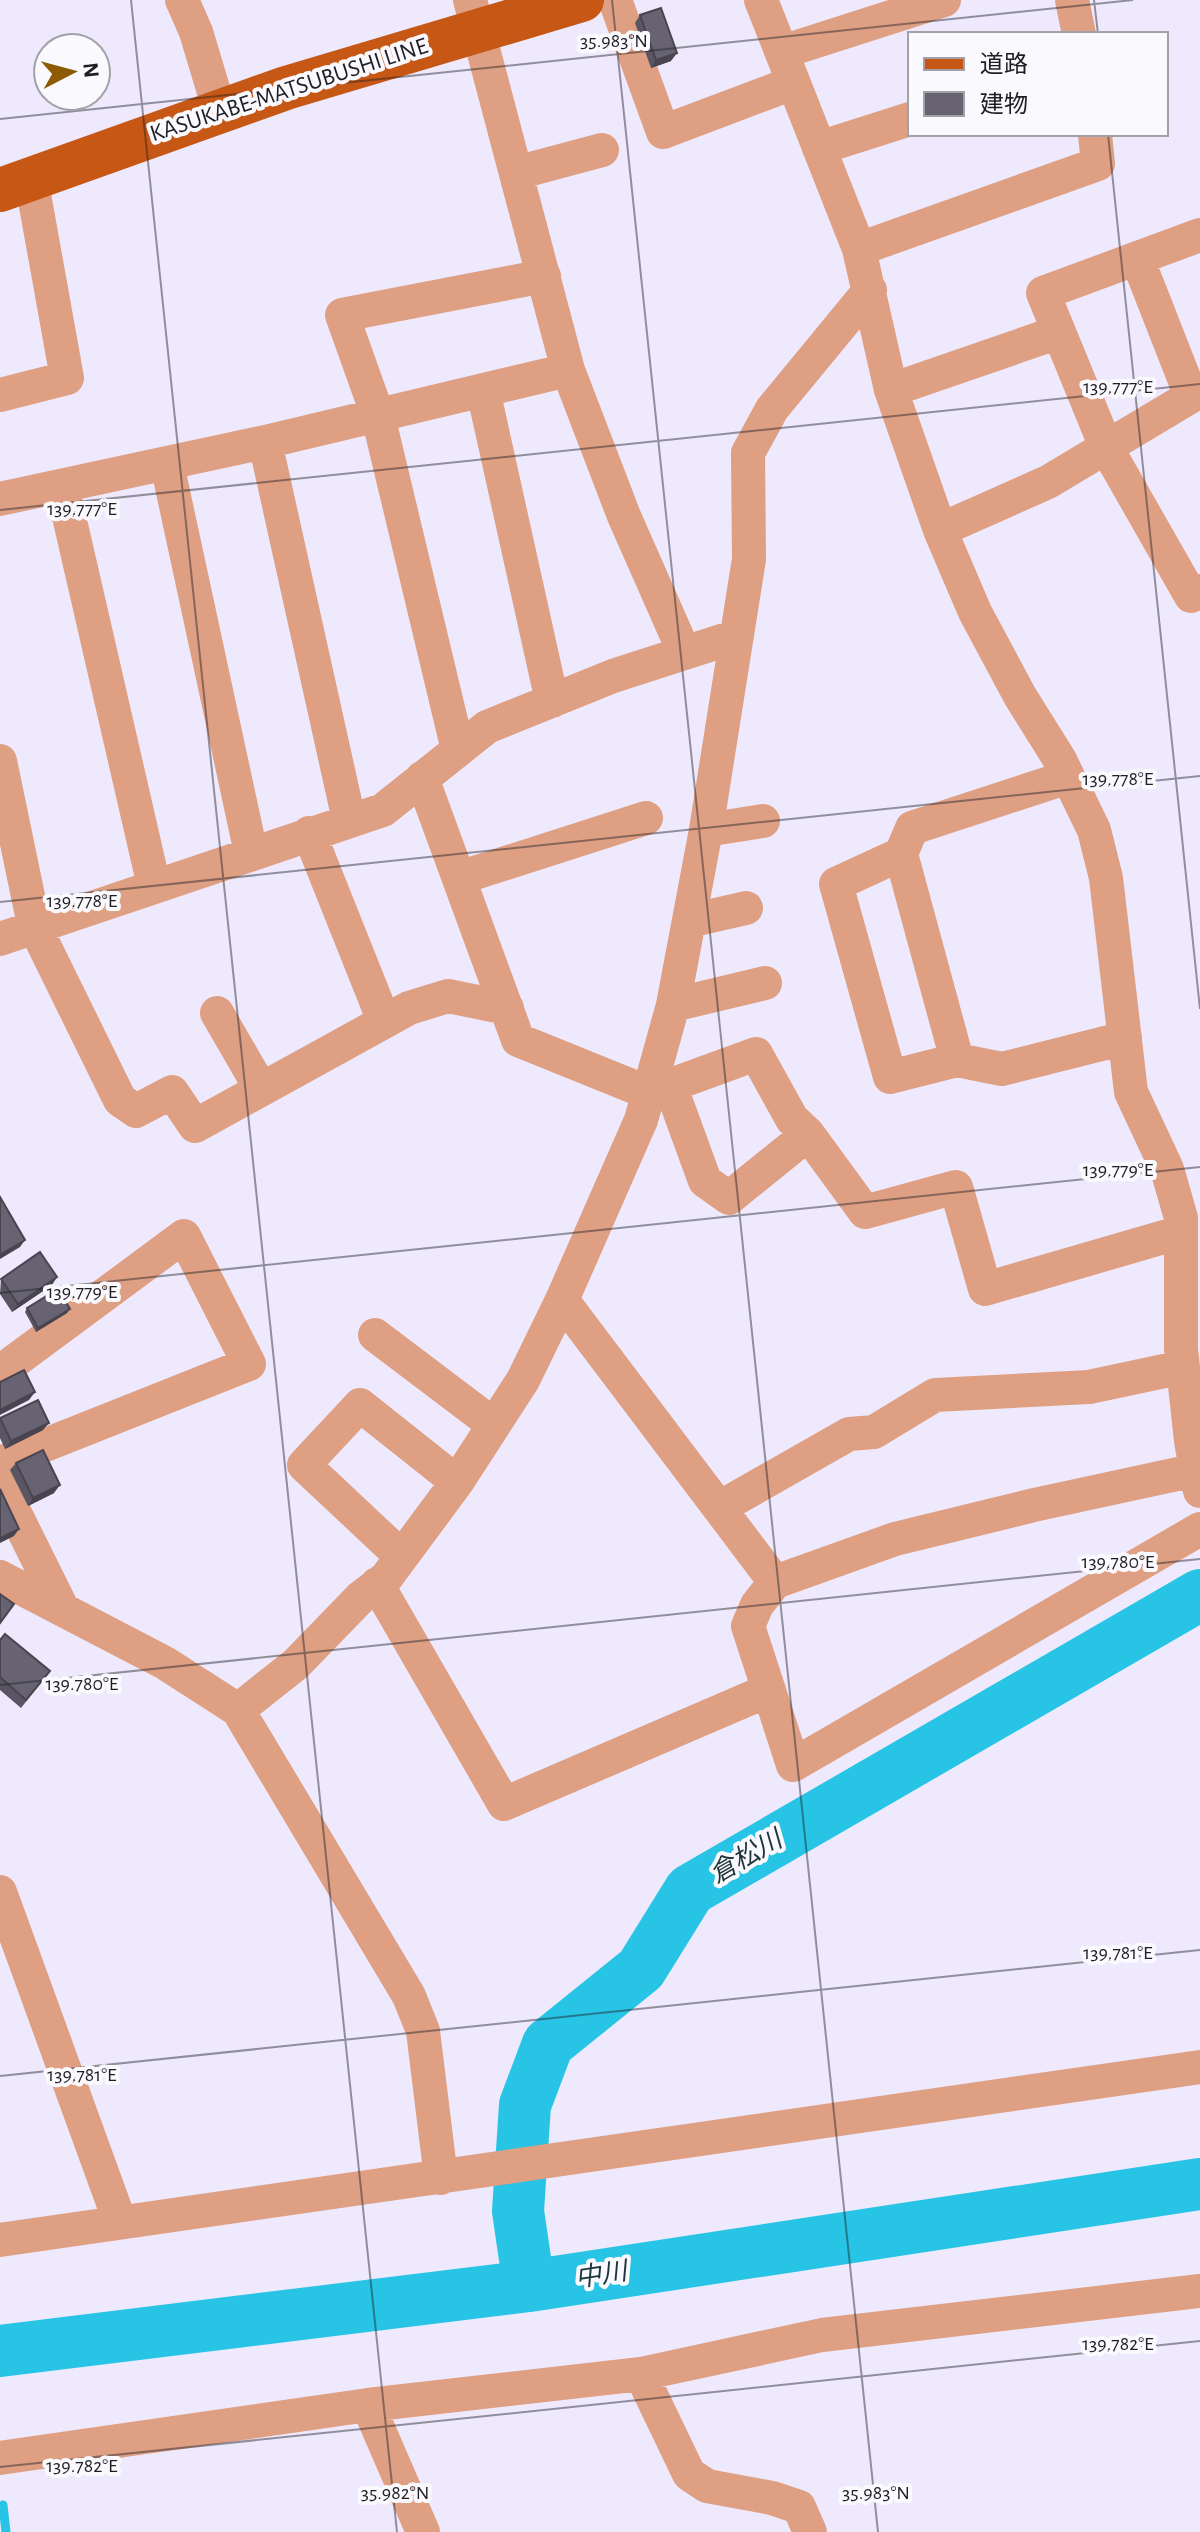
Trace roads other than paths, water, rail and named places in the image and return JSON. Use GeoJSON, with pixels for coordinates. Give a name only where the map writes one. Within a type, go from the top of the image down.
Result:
{"type":"FeatureCollection","features":[{"type":"Feature","properties":{"kind":"main road","name":"KASUKABE-MATSUBUSHI LINE"},"geometry":{"type":"LineString","coordinates":[[16,184],[286,88],[475,15],[582,0]]}},
{"type":"Feature","properties":{"kind":"street"},"geometry":{"type":"LineString","coordinates":[[182,0],[196,32],[220,112]]}},
{"type":"Feature","properties":{"kind":"street"},"geometry":{"type":"LineString","coordinates":[[615,0],[663,132],[788,67],[944,0]]}},
{"type":"Feature","properties":{"kind":"street"},"geometry":{"type":"LineString","coordinates":[[761,0],[859,249],[891,390],[940,530],[975,612],[1020,696],[1060,760],[1094,830],[1106,878],[1131,1092],[1167,1169],[1181,1218],[1183,1367],[1198,1480],[895,1539],[775,1582],[757,1605],[748,1626],[793,1765],[1200,1529]]}},
{"type":"Feature","properties":{"kind":"street"},"geometry":{"type":"LineString","coordinates":[[1072,0],[1079,32]]}},
{"type":"Feature","properties":{"kind":"street"},"geometry":{"type":"LineString","coordinates":[[475,15],[568,370],[624,516],[684,652]]}},
{"type":"Feature","properties":{"kind":"street"},"geometry":{"type":"LineString","coordinates":[[819,148],[908,120]]}},
{"type":"Feature","properties":{"kind":"street"},"geometry":{"type":"LineString","coordinates":[[859,249],[1098,164],[1095,136]]}},
{"type":"Feature","properties":{"kind":"street"},"geometry":{"type":"LineString","coordinates":[[516,173],[602,150]]}},
{"type":"Feature","properties":{"kind":"street"},"geometry":{"type":"LineString","coordinates":[[0,395],[67,378],[16,184]]}},
{"type":"Feature","properties":{"kind":"street"},"geometry":{"type":"LineString","coordinates":[[1200,235],[1043,293],[1106,447],[1191,596],[1200,591]]}},
{"type":"Feature","properties":{"kind":"street"},"geometry":{"type":"LineString","coordinates":[[940,530],[1048,482],[1196,394],[1137,258]]}},
{"type":"Feature","properties":{"kind":"street"},"geometry":{"type":"LineString","coordinates":[[458,750],[378,416],[342,315],[544,276]]}},
{"type":"Feature","properties":{"kind":"street"},"geometry":{"type":"LineString","coordinates":[[238,1710],[296,1664],[377,1584],[457,1482],[523,1380],[562,1300],[641,1120],[660,1089],[706,830],[749,559],[748,453],[772,409],[870,290]]}},
{"type":"Feature","properties":{"kind":"street"},"geometry":{"type":"LineString","coordinates":[[891,390],[1059,332]]}},
{"type":"Feature","properties":{"kind":"street"},"geometry":{"type":"LineString","coordinates":[[0,499],[265,442],[568,370]]}},
{"type":"Feature","properties":{"kind":"street"},"geometry":{"type":"LineString","coordinates":[[483,390],[552,701]]}},
{"type":"Feature","properties":{"kind":"street"},"geometry":{"type":"LineString","coordinates":[[265,442],[349,820]]}},
{"type":"Feature","properties":{"kind":"street"},"geometry":{"type":"LineString","coordinates":[[167,464],[251,853]]}},
{"type":"Feature","properties":{"kind":"street"},"geometry":{"type":"LineString","coordinates":[[62,486],[154,886]]}},
{"type":"Feature","properties":{"kind":"street"},"geometry":{"type":"LineString","coordinates":[[0,939],[34,925],[383,810],[487,727],[613,676],[737,636]]}},
{"type":"Feature","properties":{"kind":"street"},"geometry":{"type":"LineString","coordinates":[[0,761],[34,925],[120,1100],[136,1111],[172,1092],[195,1126],[409,1008],[448,996],[507,1008]]}},
{"type":"Feature","properties":{"kind":"street"},"geometry":{"type":"LineString","coordinates":[[957,1060],[901,854],[912,828],[1068,777]]}},
{"type":"Feature","properties":{"kind":"street"},"geometry":{"type":"LineString","coordinates":[[422,778],[518,1040],[660,1089],[756,1054],[792,1119],[808,1134],[865,1212],[956,1187],[985,1289],[1181,1232]]}},
{"type":"Feature","properties":{"kind":"street"},"geometry":{"type":"LineString","coordinates":[[459,878],[646,818]]}},
{"type":"Feature","properties":{"kind":"street"},"geometry":{"type":"LineString","coordinates":[[706,830],[763,821]]}},
{"type":"Feature","properties":{"kind":"street"},"geometry":{"type":"LineString","coordinates":[[309,833],[384,1021]]}},
{"type":"Feature","properties":{"kind":"street"},"geometry":{"type":"LineString","coordinates":[[901,854],[836,884],[890,1077],[957,1060],[1002,1069],[1125,1038]]}},
{"type":"Feature","properties":{"kind":"street"},"geometry":{"type":"LineString","coordinates":[[689,921],[746,908]]}},
{"type":"Feature","properties":{"kind":"street"},"geometry":{"type":"LineString","coordinates":[[673,1005],[765,983]]}},
{"type":"Feature","properties":{"kind":"street"},"geometry":{"type":"LineString","coordinates":[[217,1013],[261,1089]]}},
{"type":"Feature","properties":{"kind":"street"},"geometry":{"type":"LineString","coordinates":[[660,1089],[705,1181],[729,1198],[808,1134]]}},
{"type":"Feature","properties":{"kind":"street"},"geometry":{"type":"LineString","coordinates":[[0,1372],[184,1236],[249,1364],[0,1463]]}},
{"type":"Feature","properties":{"kind":"street"},"geometry":{"type":"LineString","coordinates":[[562,1300],[775,1582]]}},
{"type":"Feature","properties":{"kind":"street"},"geometry":{"type":"LineString","coordinates":[[375,1335],[494,1425]]}},
{"type":"Feature","properties":{"kind":"street"},"geometry":{"type":"LineString","coordinates":[[719,1508],[849,1434],[874,1432],[935,1395],[1089,1387],[1183,1367]]}},
{"type":"Feature","properties":{"kind":"street"},"geometry":{"type":"LineString","coordinates":[[401,1556],[304,1465],[360,1405],[457,1482]]}},
{"type":"Feature","properties":{"kind":"street"},"geometry":{"type":"LineString","coordinates":[[0,1483],[63,1610]]}},
{"type":"Feature","properties":{"kind":"street"},"geometry":{"type":"LineString","coordinates":[[0,1577],[165,1663],[238,1710],[409,1996],[423,2031],[441,2178]]}},
{"type":"Feature","properties":{"kind":"street"},"geometry":{"type":"LineString","coordinates":[[377,1584],[504,1804],[769,1690]]}},
{"type":"Feature","properties":{"kind":"street"},"geometry":{"type":"LineString","coordinates":[[0,1892],[120,2222]]}},
{"type":"Feature","properties":{"kind":"street"},"geometry":{"type":"LineString","coordinates":[[0,2240],[1200,2067]]}},
{"type":"Feature","properties":{"kind":"street"},"geometry":{"type":"LineString","coordinates":[[0,2458],[368,2405],[641,2374],[822,2335],[1200,2291]]}},
{"type":"Feature","properties":{"kind":"street"},"geometry":{"type":"LineString","coordinates":[[641,2374],[689,2474],[707,2486],[772,2498],[799,2507],[810,2532]]}},
{"type":"Feature","properties":{"kind":"street"},"geometry":{"type":"LineString","coordinates":[[368,2405],[423,2532]]}},
{"type":"Feature","properties":{"kind":"waterway","name":"倉松川"},"geometry":{"type":"LineString","coordinates":[[529,2286],[518,2211],[525,2105],[548,2044],[641,1969],[690,1890],[1200,1595]]}},
{"type":"Feature","properties":{"kind":"waterway","name":"中川"},"geometry":{"type":"LineString","coordinates":[[0,2351],[529,2286],[1200,2184]]}},
{"type":"Feature","properties":{"kind":"waterway"},"geometry":{"type":"LineString","coordinates":[[3,2505],[6,2532]]}}]}
